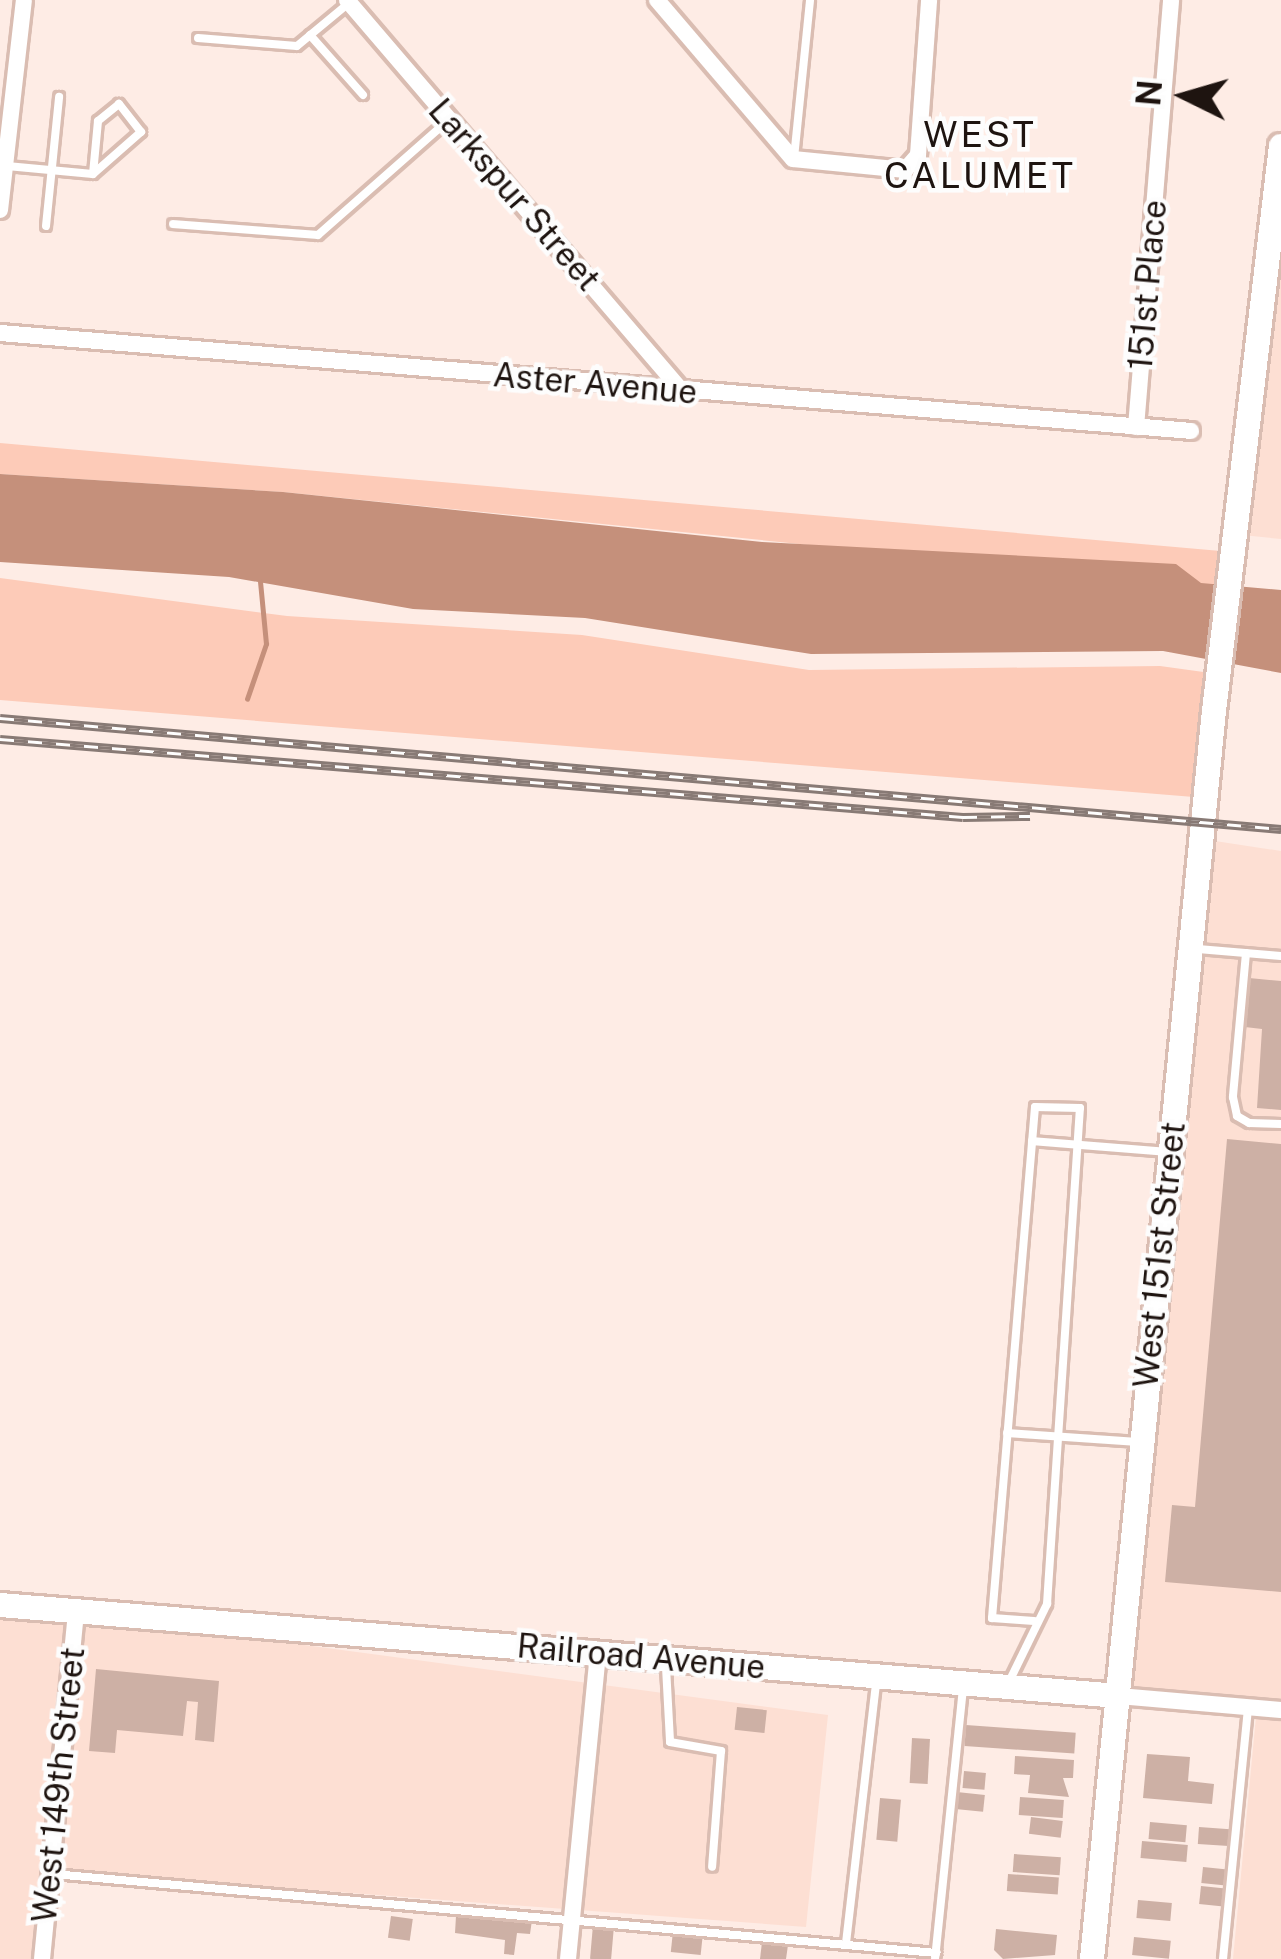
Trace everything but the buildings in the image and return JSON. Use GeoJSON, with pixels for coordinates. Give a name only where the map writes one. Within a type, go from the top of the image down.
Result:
{"type":"FeatureCollection","features":[{"type":"Feature","properties":{"kind":"street"},"geometry":{"type":"LineString","coordinates":[[0,211],[24,0]]}},
{"type":"Feature","properties":{"kind":"street"},"geometry":{"type":"LineString","coordinates":[[657,0],[794,159],[912,166],[929,0]]}},
{"type":"Feature","properties":{"kind":"street","name":"151st Place"},"geometry":{"type":"LineString","coordinates":[[1136,427],[1171,0]]}},
{"type":"Feature","properties":{"kind":"street","name":"Larkspur Street"},"geometry":{"type":"LineString","coordinates":[[348,1],[681,391]]}},
{"type":"Feature","properties":{"kind":"street","name":"West 151st Street"},"geometry":{"type":"LineString","coordinates":[[1092,1959],[1214,711],[1281,146]]}},
{"type":"Feature","properties":{"kind":"street","name":"Aster Avenue"},"geometry":{"type":"LineString","coordinates":[[0,333],[1191,430]]}},
{"type":"Feature","properties":{"kind":"street","name":"Railroad Avenue"},"geometry":{"type":"LineString","coordinates":[[0,1605],[1281,1710]]}},
{"type":"Feature","properties":{"kind":"street","name":"West 149th Street"},"geometry":{"type":"LineString","coordinates":[[42,1959],[76,1611]]}},
{"type":"Feature","properties":{"kind":"street"},"geometry":{"type":"LineString","coordinates":[[568,1959],[598,1654]]}},
{"type":"Feature","properties":{"kind":"lane"},"geometry":{"type":"LineString","coordinates":[[794,159],[810,0]]}},
{"type":"Feature","properties":{"kind":"lane"},"geometry":{"type":"LineString","coordinates":[[198,38],[297,46],[348,1]]}},
{"type":"Feature","properties":{"kind":"lane"},"geometry":{"type":"LineString","coordinates":[[310,34],[363,95]]}},
{"type":"Feature","properties":{"kind":"lane"},"geometry":{"type":"LineString","coordinates":[[46,226],[59,98]]}},
{"type":"Feature","properties":{"kind":"lane"},"geometry":{"type":"LineString","coordinates":[[5,165],[93,174],[141,133],[119,104],[98,121],[93,174]]}},
{"type":"Feature","properties":{"kind":"lane"},"geometry":{"type":"LineString","coordinates":[[173,224],[318,235],[449,119]]}},
{"type":"Feature","properties":{"kind":"lane"},"geometry":{"type":"LineString","coordinates":[[1191,948],[1281,956]]}},
{"type":"Feature","properties":{"kind":"lane"},"geometry":{"type":"LineString","coordinates":[[1246,953],[1233,1097],[1249,1123],[1281,1124]]}},
{"type":"Feature","properties":{"kind":"lane"},"geometry":{"type":"LineString","coordinates":[[1006,1687],[1033,1643],[1034,1621],[1047,1604],[1080,1108],[1035,1107],[992,1618],[1034,1621]]}},
{"type":"Feature","properties":{"kind":"lane"},"geometry":{"type":"LineString","coordinates":[[1032,1141],[1170,1152]]}},
{"type":"Feature","properties":{"kind":"lane"},"geometry":{"type":"LineString","coordinates":[[1007,1433],[1142,1442]]}},
{"type":"Feature","properties":{"kind":"lane"},"geometry":{"type":"LineString","coordinates":[[666,1659],[670,1742],[722,1751],[712,1867]]}},
{"type":"Feature","properties":{"kind":"lane"},"geometry":{"type":"LineString","coordinates":[[846,1943],[876,1676]]}},
{"type":"Feature","properties":{"kind":"lane"},"geometry":{"type":"LineString","coordinates":[[50,1874],[572,1915],[935,1956],[964,1683]]}},
{"type":"Feature","properties":{"kind":"lane"},"geometry":{"type":"LineString","coordinates":[[1223,1959],[1248,1707]]}},
{"type":"Feature","properties":{"kind":"shaded area"},"geometry":{"type":"Polygon","coordinates":[[[1281,138],[1281,539],[1232,534],[1281,138]]]}},
{"type":"Feature","properties":{"kind":"shaded area"},"geometry":{"type":"Polygon","coordinates":[[[0,443],[1232,552],[1228,587],[283,492],[0,474],[0,443]]]}},
{"type":"Feature","properties":{"kind":"shaded area"},"geometry":{"type":"Polygon","coordinates":[[[0,474],[283,492],[762,542],[1176,564],[1201,583],[1281,590],[1281,673],[1163,651],[811,654],[585,618],[413,609],[229,577],[0,562],[0,474]]]}},
{"type":"Feature","properties":{"kind":"shaded area"},"geometry":{"type":"Polygon","coordinates":[[[0,578],[287,616],[582,635],[809,670],[1160,666],[1218,674],[1206,798],[0,700],[0,578]]]}},
{"type":"Feature","properties":{"kind":"shaded area"},"geometry":{"type":"Polygon","coordinates":[[[1202,839],[1281,851],[1281,1959],[1233,1959],[1257,1706],[1119,1689],[1202,839]]]}},
{"type":"Feature","properties":{"kind":"shaded area"},"geometry":{"type":"Polygon","coordinates":[[[0,1605],[76,1611],[42,1959],[0,1959],[0,1605]]]}},
{"type":"Feature","properties":{"kind":"shaded area"},"geometry":{"type":"Polygon","coordinates":[[[81,1615],[828,1715],[806,1927],[55,1871],[81,1615]]]}},
{"type":"Feature","properties":{"kind":"waterway"},"geometry":{"type":"LineString","coordinates":[[247,699],[266,644],[260,582]]}},
{"type":"Feature","properties":{"kind":"railway"},"geometry":{"type":"LineString","coordinates":[[0,718],[1281,829]]}},
{"type":"Feature","properties":{"kind":"railway"},"geometry":{"type":"LineString","coordinates":[[0,739],[963,817],[1030,816]]}},
{"type":"Feature","properties":{"kind":"district","name":"WEST CALUMET"},"geometry":{"type":"Point","coordinates":[980,154]}}]}
